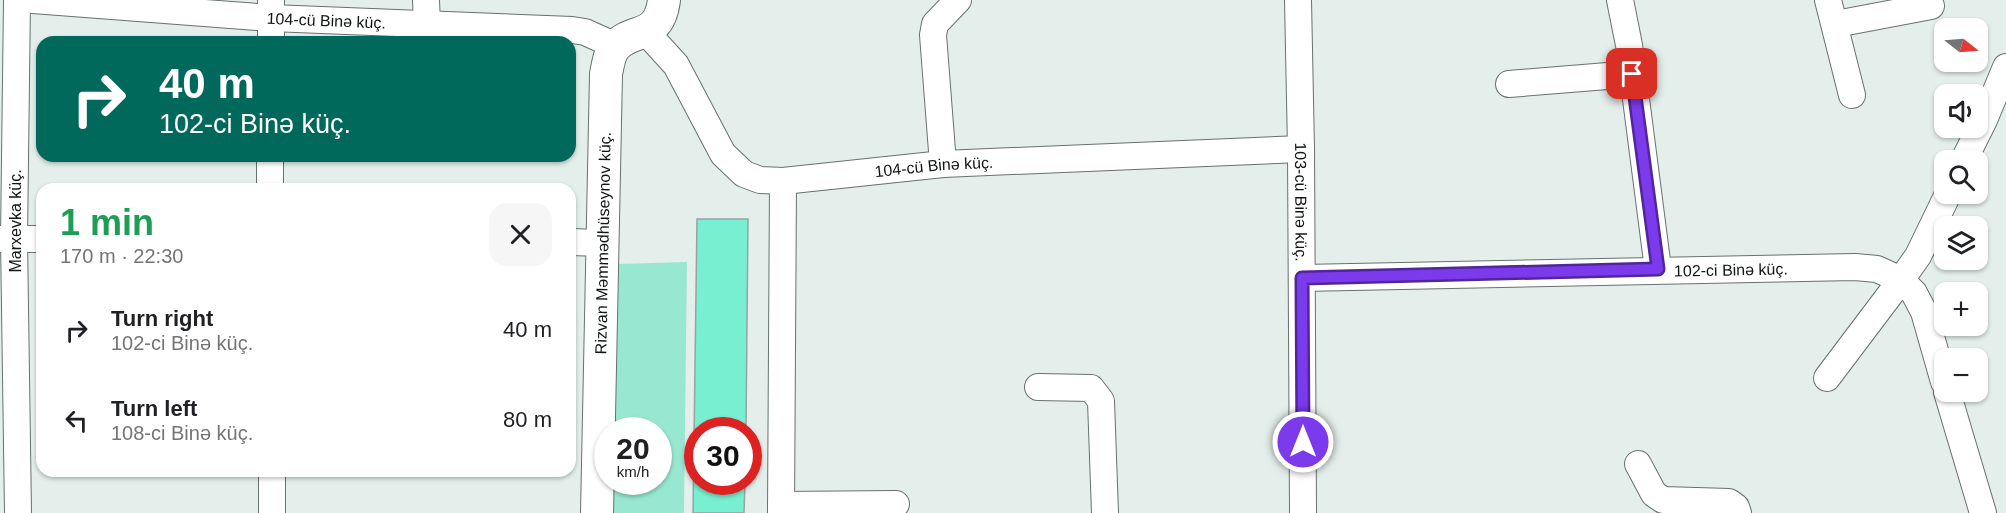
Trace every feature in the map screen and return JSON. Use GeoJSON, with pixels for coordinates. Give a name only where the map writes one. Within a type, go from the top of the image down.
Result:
{"type":"FeatureCollection","features":[{"type":"Feature","properties":{"kind":"street","name":"Marxevka küç."},"geometry":{"type":"LineString","coordinates":[[16,0],[7,239],[18,513]]}},
{"type":"Feature","properties":{"kind":"street","name":"104-cü Binə küç."},"geometry":{"type":"LineString","coordinates":[[33,0],[271,20],[427,12],[572,30],[616,46]]}},
{"type":"Feature","properties":{"kind":"street"},"geometry":{"type":"LineString","coordinates":[[616,46],[646,32],[657,22],[664,0]]}},
{"type":"Feature","properties":{"kind":"street"},"geometry":{"type":"LineString","coordinates":[[943,164],[933,35],[935,24],[958,0]]}},
{"type":"Feature","properties":{"kind":"street","name":"103-cü Binə küç."},"geometry":{"type":"LineString","coordinates":[[1298,0],[1303,513]]}},
{"type":"Feature","properties":{"kind":"street"},"geometry":{"type":"LineString","coordinates":[[1620,0],[1658,269]]}},
{"type":"Feature","properties":{"kind":"street"},"geometry":{"type":"LineString","coordinates":[[1828,0],[1836,24],[1852,94]]}},
{"type":"Feature","properties":{"kind":"street"},"geometry":{"type":"LineString","coordinates":[[1836,24],[1930,6]]}},
{"type":"Feature","properties":{"kind":"street","name":"104-cü Binə küç."},"geometry":{"type":"LineString","coordinates":[[646,32],[676,65],[723,154],[744,174],[760,180],[783,181],[943,164],[1301,149]]}},
{"type":"Feature","properties":{"kind":"street","name":"Rizvan Məmmədhüseynov küç."},"geometry":{"type":"LineString","coordinates":[[597,513],[606,74],[609,58],[616,46]]}},
{"type":"Feature","properties":{"kind":"street"},"geometry":{"type":"LineString","coordinates":[[1969,150],[2006,67]]}},
{"type":"Feature","properties":{"kind":"street"},"geometry":{"type":"LineString","coordinates":[[1509,84],[1632,74]]}},
{"type":"Feature","properties":{"kind":"street"},"geometry":{"type":"LineString","coordinates":[[270,162],[270,183]]}},
{"type":"Feature","properties":{"kind":"street"},"geometry":{"type":"LineString","coordinates":[[783,181],[781,509],[896,504]]}},
{"type":"Feature","properties":{"kind":"street"},"geometry":{"type":"LineString","coordinates":[[1827,378],[1918,256],[1943,204]]}},
{"type":"Feature","properties":{"kind":"street"},"geometry":{"type":"LineString","coordinates":[[7,239],[36,239]]}},
{"type":"Feature","properties":{"kind":"street"},"geometry":{"type":"LineString","coordinates":[[576,242],[602,243]]}},
{"type":"Feature","properties":{"kind":"street","name":"102-ci Binə küç."},"geometry":{"type":"LineString","coordinates":[[1302,278],[1658,269],[1877,268],[1901,280],[1914,293],[1924,312],[1934,348]]}},
{"type":"Feature","properties":{"kind":"street"},"geometry":{"type":"LineString","coordinates":[[1038,387],[1091,388],[1101,401],[1105,513]]}},
{"type":"Feature","properties":{"kind":"street"},"geometry":{"type":"LineString","coordinates":[[1950,402],[1983,513]]}},
{"type":"Feature","properties":{"kind":"street"},"geometry":{"type":"LineString","coordinates":[[1638,464],[1653,494],[1663,500],[1729,502],[1736,507],[1738,513]]}},
{"type":"Feature","properties":{"kind":"street"},"geometry":{"type":"LineString","coordinates":[[272,477],[272,513]]}},
{"type":"Feature","properties":{"kind":"green space"},"geometry":{"type":"Polygon","coordinates":[[[687,262],[684,513],[610,513],[611,495],[672,495],[672,417],[612,417],[617,264],[687,262]]]}},
{"type":"Feature","properties":{"kind":"building"},"geometry":{"type":"Polygon","coordinates":[[[697,219],[748,219],[746,417],[694,417],[697,219]]]}},
{"type":"Feature","properties":{"kind":"building"},"geometry":{"type":"Polygon","coordinates":[[[693,495],[745,495],[744,513],[693,513],[693,495]]]}},
{"type":"Feature","properties":{"kind":"route"},"geometry":{"type":"LineString","coordinates":[[1303,442],[1302,278],[1658,269],[1632,74]]}}]}
